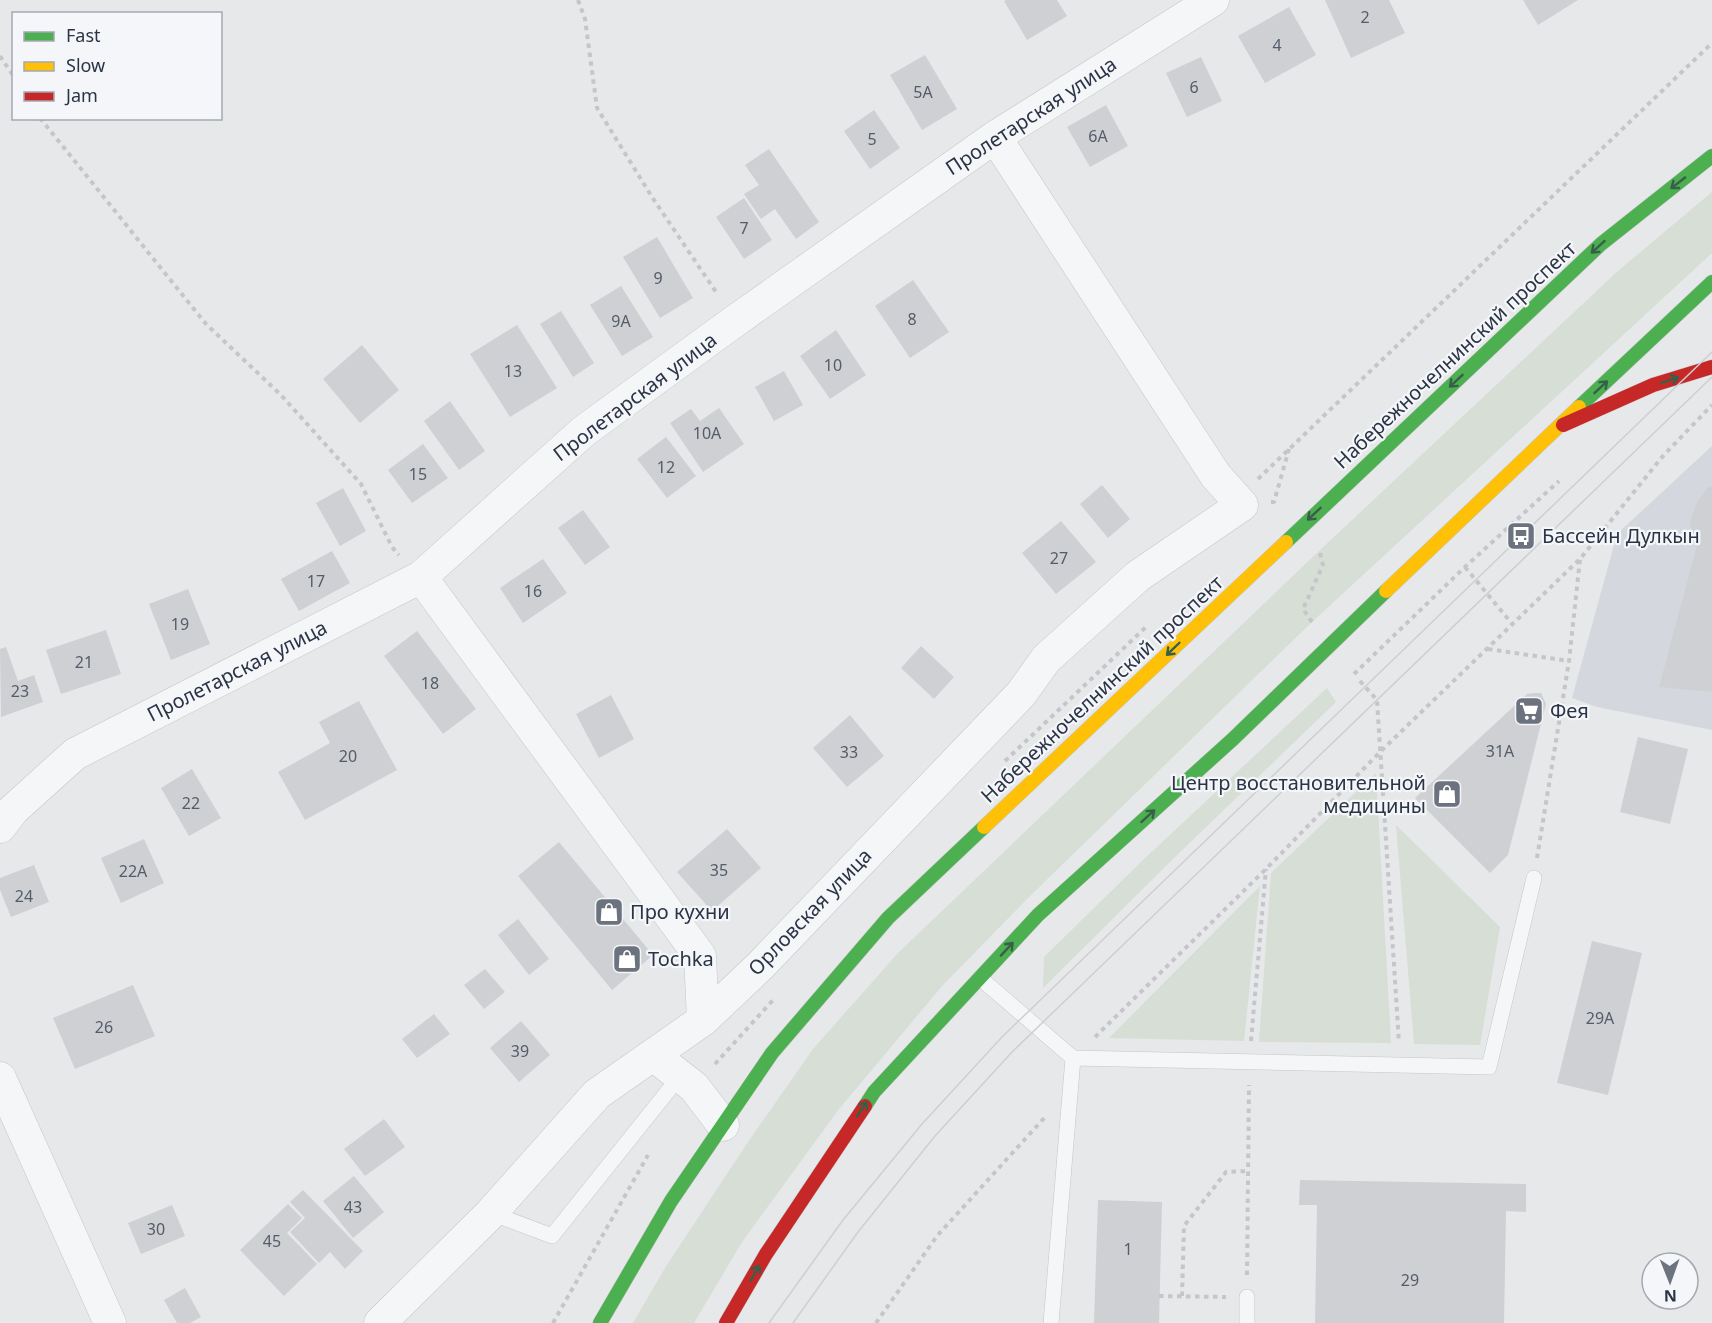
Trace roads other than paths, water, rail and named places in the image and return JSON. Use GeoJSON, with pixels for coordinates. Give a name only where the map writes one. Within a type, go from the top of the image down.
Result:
{"type":"FeatureCollection","features":[{"type":"Feature","properties":{"kind":"main road","name":"Набережночелнинский проспект"},"geometry":{"type":"LineString","coordinates":[[600,1323],[672,1201],[772,1053],[888,918],[1601,244],[1712,156]]}},
{"type":"Feature","properties":{"kind":"main road"},"geometry":{"type":"LineString","coordinates":[[726,1323],[766,1254],[874,1092],[1038,915],[1233,739],[1448,531],[1712,282]]}},
{"type":"Feature","properties":{"kind":"main road"},"geometry":{"type":"LineString","coordinates":[[1558,427],[1653,385],[1712,366]]}},
{"type":"Feature","properties":{"kind":"street","name":"Пролетарская улица"},"geometry":{"type":"LineString","coordinates":[[0,828],[13,810],[75,754],[421,576],[585,431],[735,321],[995,137],[1213,0]]}},
{"type":"Feature","properties":{"kind":"street","name":"Орловская улица"},"geometry":{"type":"LineString","coordinates":[[381,1323],[491,1212],[597,1094],[703,1020],[761,965],[1021,694],[1047,658],[1138,576],[1242,505],[1216,476],[995,137]]}},
{"type":"Feature","properties":{"kind":"street"},"geometry":{"type":"LineString","coordinates":[[421,576],[700,956],[703,1020]]}},
{"type":"Feature","properties":{"kind":"street"},"geometry":{"type":"LineString","coordinates":[[653,1055],[694,1087],[723,1125]]}},
{"type":"Feature","properties":{"kind":"street"},"geometry":{"type":"LineString","coordinates":[[0,1078],[110,1323]]}},
{"type":"Feature","properties":{"kind":"lane"},"geometry":{"type":"LineString","coordinates":[[980,978],[1073,1058],[1489,1067],[1534,878]]}},
{"type":"Feature","properties":{"kind":"lane"},"geometry":{"type":"LineString","coordinates":[[1051,1323],[1073,1058]]}},
{"type":"Feature","properties":{"kind":"lane"},"geometry":{"type":"LineString","coordinates":[[491,1212],[552,1236],[680,1076]]}},
{"type":"Feature","properties":{"kind":"lane"},"geometry":{"type":"LineString","coordinates":[[1247,1297],[1247,1323]]}},
{"type":"Feature","properties":{"kind":"tram line"},"geometry":{"type":"LineString","coordinates":[[769,1323],[843,1220],[922,1124],[1002,1037],[1712,352]]}},
{"type":"Feature","properties":{"kind":"tram line"},"geometry":{"type":"LineString","coordinates":[[793,1323],[858,1232],[935,1136],[1013,1051],[1712,377]]}},
{"type":"Feature","properties":{"kind":"place","name":"Бассейн Дулкын"},"geometry":{"type":"Point","coordinates":[1521,536]}},
{"type":"Feature","properties":{"kind":"place","name":"Фея"},"geometry":{"type":"Point","coordinates":[1529,711]}},
{"type":"Feature","properties":{"kind":"place","name":"Центр восстановительной медицины"},"geometry":{"type":"Point","coordinates":[1447,794]}},
{"type":"Feature","properties":{"kind":"place","name":"Про кухни"},"geometry":{"type":"Point","coordinates":[609,912]}},
{"type":"Feature","properties":{"kind":"place","name":"Tochka"},"geometry":{"type":"Point","coordinates":[627,959]}}]}
